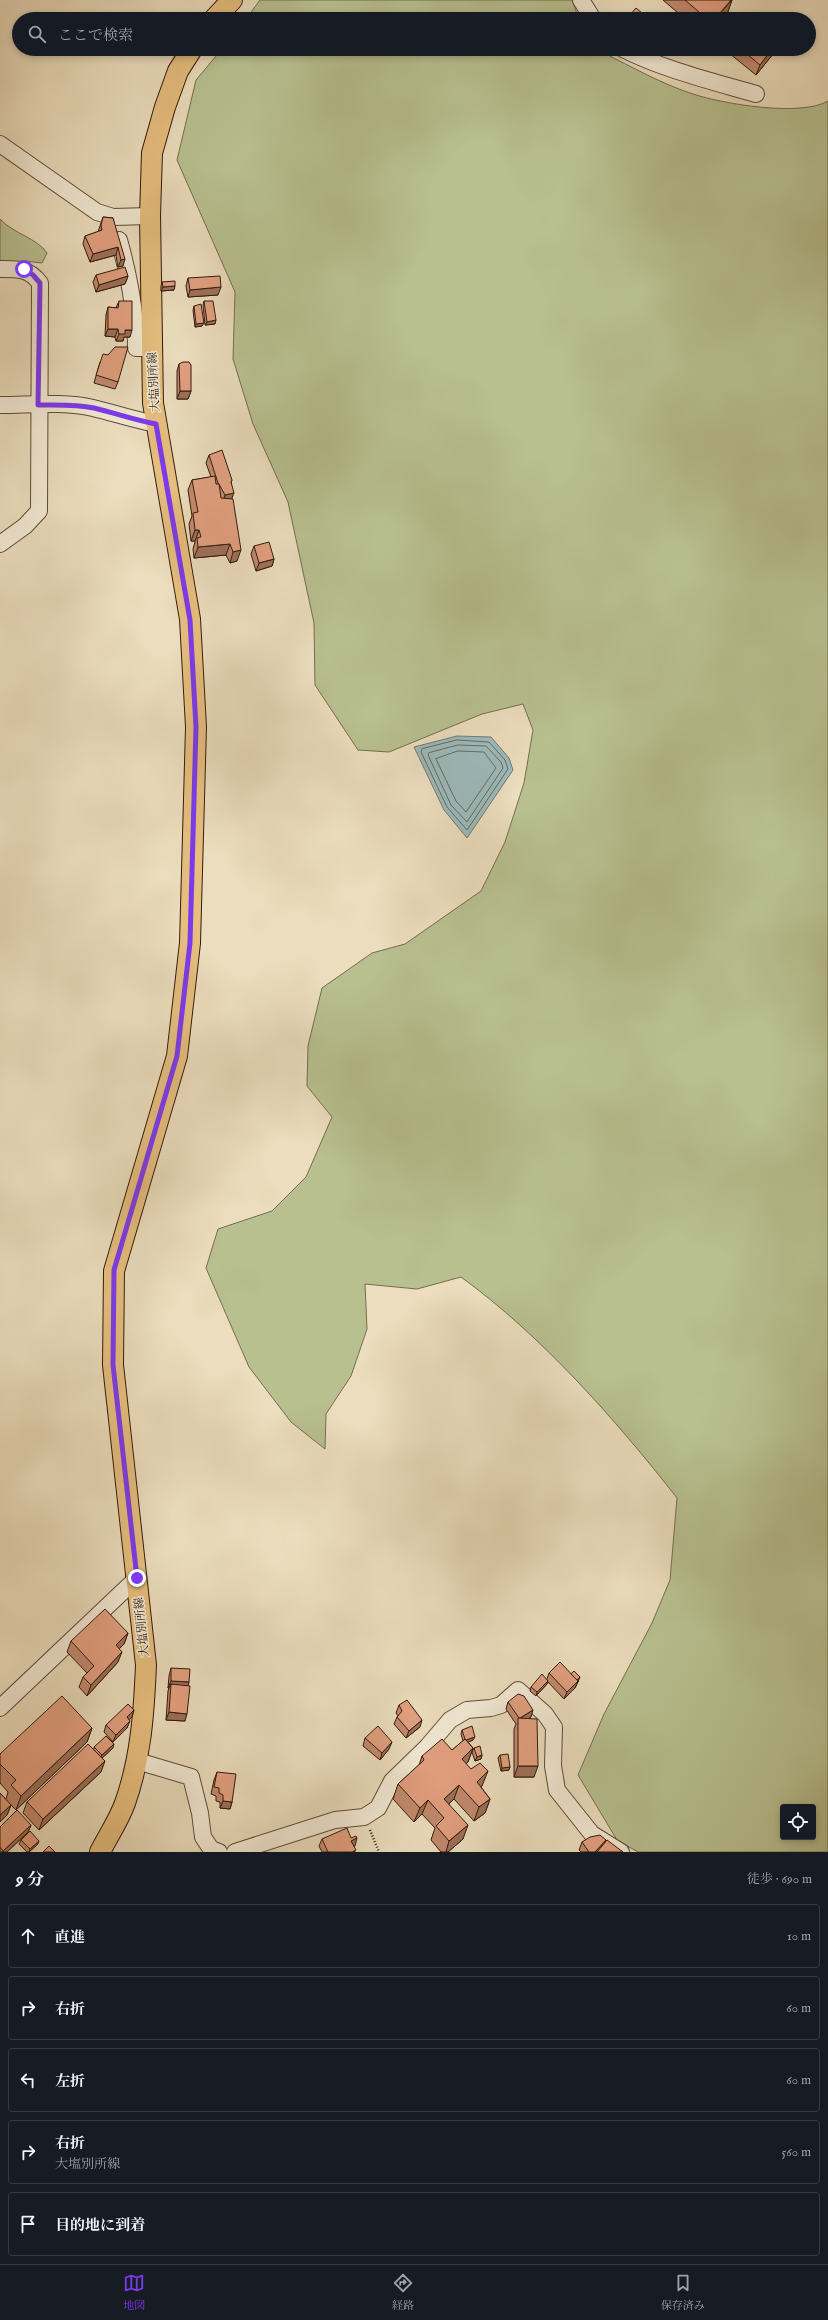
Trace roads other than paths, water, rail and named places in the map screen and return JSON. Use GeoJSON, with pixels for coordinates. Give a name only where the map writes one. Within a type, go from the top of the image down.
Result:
{"type":"FeatureCollection","features":[{"type":"Feature","properties":{"kind":"main road"},"geometry":{"type":"LineString","coordinates":[[221,12],[232,0]]}},
{"type":"Feature","properties":{"kind":"main road","name":"大塩別所線"},"geometry":{"type":"LineString","coordinates":[[100,1852],[124,1804],[137,1761],[144,1714],[146,1665],[113,1365],[114,1270],[177,1056],[190,943],[196,727],[190,620],[153,403],[150,216],[152,153],[164,107],[178,72],[188,56]]}},
{"type":"Feature","properties":{"kind":"street"},"geometry":{"type":"LineString","coordinates":[[581,0],[589,12]]}},
{"type":"Feature","properties":{"kind":"street"},"geometry":{"type":"LineString","coordinates":[[637,56],[681,73],[756,94]]}},
{"type":"Feature","properties":{"kind":"street"},"geometry":{"type":"LineString","coordinates":[[0,144],[97,212],[113,218],[150,216]]}},
{"type":"Feature","properties":{"kind":"street"},"geometry":{"type":"LineString","coordinates":[[113,218],[129,276],[136,316],[136,348],[152,348]]}},
{"type":"Feature","properties":{"kind":"street"},"geometry":{"type":"LineString","coordinates":[[0,269],[24,269],[33,275],[40,283],[38,405],[39,511],[25,526],[0,544]]}},
{"type":"Feature","properties":{"kind":"street"},"geometry":{"type":"LineString","coordinates":[[0,405],[66,405],[93,408],[128,419],[156,424]]}},
{"type":"Feature","properties":{"kind":"street"},"geometry":{"type":"LineString","coordinates":[[0,1708],[137,1578]]}},
{"type":"Feature","properties":{"kind":"street"},"geometry":{"type":"LineString","coordinates":[[235,1852],[335,1820],[364,1817],[378,1808],[392,1781],[428,1747],[450,1720],[467,1710],[491,1708],[501,1705],[518,1690],[545,1714],[554,1727],[554,1766],[556,1790],[592,1834],[620,1852]]}},
{"type":"Feature","properties":{"kind":"street"},"geometry":{"type":"LineString","coordinates":[[137,1761],[191,1777],[200,1813],[203,1837],[211,1849],[219,1852]]}},
{"type":"Feature","properties":{"kind":"water"},"geometry":{"type":"Polygon","coordinates":[[[457,736],[491,737],[509,758],[513,770],[467,838],[444,810],[414,747],[457,736]]]}}]}
